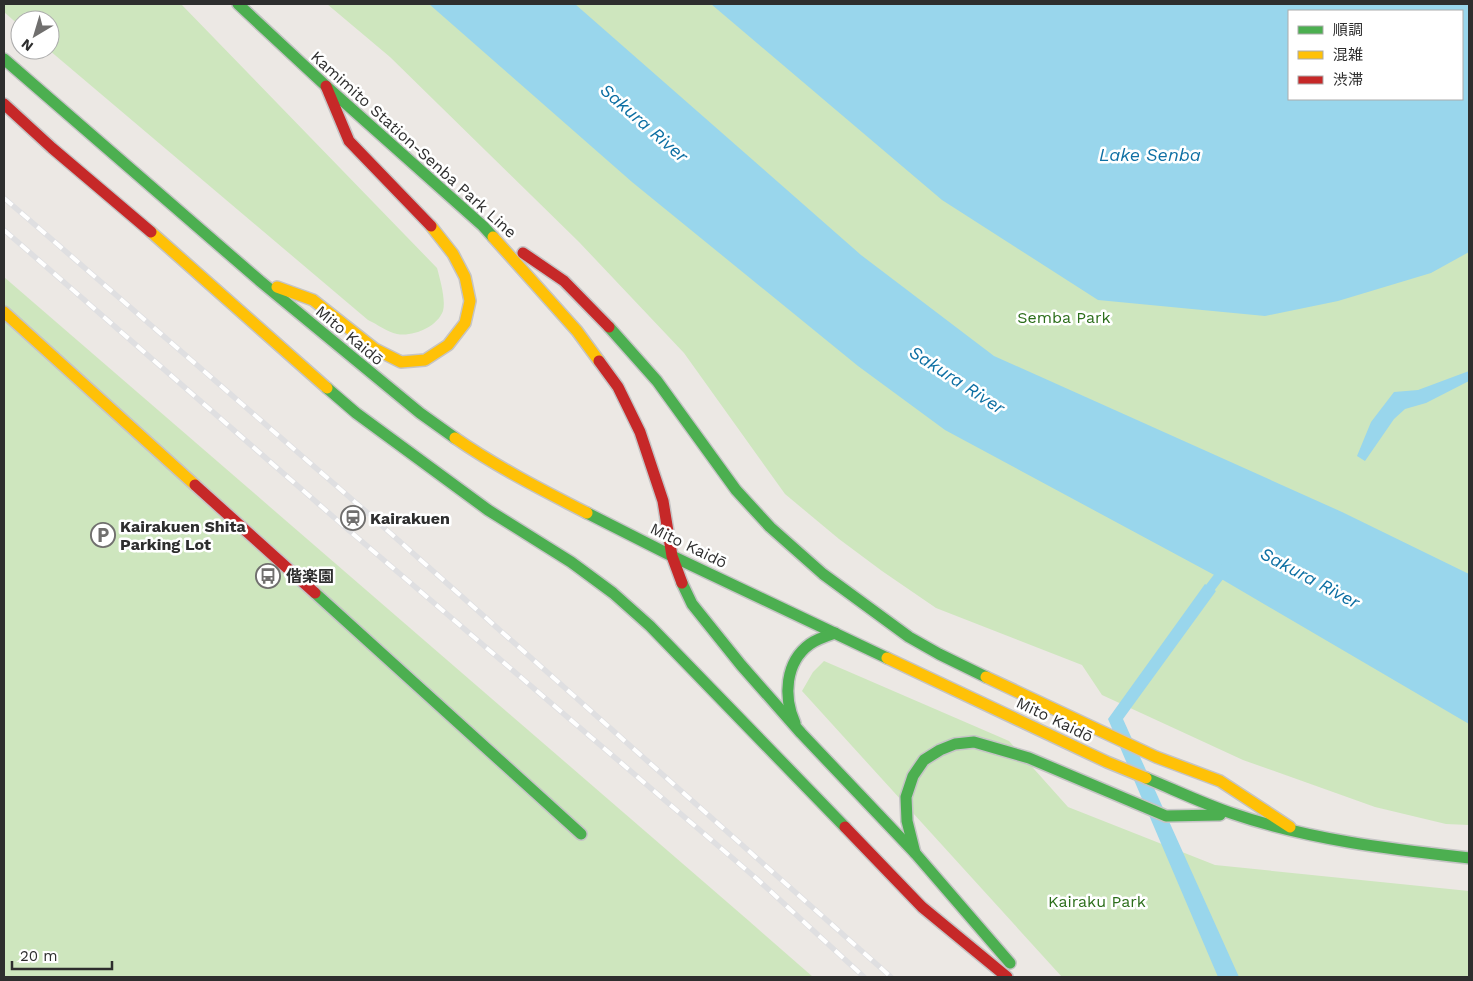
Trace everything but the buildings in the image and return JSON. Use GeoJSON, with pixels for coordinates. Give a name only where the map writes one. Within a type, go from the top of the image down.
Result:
{"type":"FeatureCollection","features":[{"type":"Feature","properties":{"kind":"main road","name":"Kamimito Station-Senba Park Line"},"geometry":{"type":"LineString","coordinates":[[238,4],[326,86],[483,226],[578,331],[618,387],[640,432],[663,501],[672,556],[692,604],[711,629],[801,733]]}},
{"type":"Feature","properties":{"kind":"main road","name":"Mito Kaidō"},"geometry":{"type":"LineString","coordinates":[[4,60],[260,280],[420,413],[473,450],[542,491],[672,556],[1107,762],[1234,814],[1298,832],[1397,850],[1469,858]]}},
{"type":"Feature","properties":{"kind":"main road"},"geometry":{"type":"LineString","coordinates":[[260,280],[313,300],[375,350],[401,362],[425,360],[448,345],[465,322],[470,301],[465,277],[453,254],[426,218],[350,142],[326,86]]}},
{"type":"Feature","properties":{"kind":"main road"},"geometry":{"type":"LineString","coordinates":[[4,104],[356,413],[488,510],[571,562],[613,593],[650,626],[922,907],[1007,977]]}},
{"type":"Feature","properties":{"kind":"main road"},"geometry":{"type":"LineString","coordinates":[[483,226],[564,281],[657,381],[736,490],[770,527],[823,574],[863,604],[909,637],[992,680],[1156,757],[1220,781],[1298,832]]}},
{"type":"Feature","properties":{"kind":"main road"},"geometry":{"type":"LineString","coordinates":[[4,312],[581,834]]}},
{"type":"Feature","properties":{"kind":"main road"},"geometry":{"type":"LineString","coordinates":[[835,633],[815,640],[802,650],[789,676],[786,691],[790,714],[801,733],[915,853],[1017,971]]}},
{"type":"Feature","properties":{"kind":"main road"},"geometry":{"type":"LineString","coordinates":[[915,853],[907,821],[906,797],[914,776],[924,760],[954,744],[974,742],[1029,758],[1166,816],[1234,814]]}},
{"type":"Feature","properties":{"kind":"green space"},"geometry":{"type":"Polygon","coordinates":[[[4,4],[181,4],[437,268],[444,301],[440,317],[424,330],[403,335],[390,332],[368,320],[60,59],[60,10],[10,10],[10,17],[4,12],[4,4]]]}},
{"type":"Feature","properties":{"kind":"green space","name":"Semba Park"},"geometry":{"type":"Polygon","coordinates":[[[327,4],[1469,4],[1469,825],[1446,824],[1375,807],[1243,760],[1102,695],[1082,665],[936,608],[839,539],[785,494],[684,353],[579,242],[390,57],[327,4]]]}},
{"type":"Feature","properties":{"kind":"green space"},"geometry":{"type":"Polygon","coordinates":[[[4,277],[749,921],[813,977],[4,977],[4,277]]]}},
{"type":"Feature","properties":{"kind":"green space","name":"Kairaku Park"},"geometry":{"type":"Polygon","coordinates":[[[824,661],[1009,741],[1068,807],[1215,865],[1469,891],[1469,977],[1062,977],[802,691],[813,672],[824,661]]]}},
{"type":"Feature","properties":{"kind":"water","name":"Sakura River"},"geometry":{"type":"Polygon","coordinates":[[[429,4],[575,4],[861,255],[994,356],[1342,512],[1469,574],[1469,724],[1218,577],[945,430],[858,366],[632,182],[429,4]]]}},
{"type":"Feature","properties":{"kind":"water","name":"Lake Senba"},"geometry":{"type":"Polygon","coordinates":[[[711,4],[1469,4],[1469,252],[1431,273],[1338,301],[1265,316],[1098,300],[942,200],[711,4]]]}},
{"type":"Feature","properties":{"kind":"water"},"geometry":{"type":"Polygon","coordinates":[[[1469,371],[1469,381],[1426,403],[1405,409],[1394,419],[1365,461],[1357,456],[1371,422],[1394,392],[1418,390],[1469,371]]]}},
{"type":"Feature","properties":{"kind":"water"},"geometry":{"type":"Polygon","coordinates":[[[1205,584],[1216,591],[1123,719],[1239,977],[1218,977],[1108,719],[1205,584]]]}},
{"type":"Feature","properties":{"kind":"waterway"},"geometry":{"type":"LineString","coordinates":[[1210,588],[1226,567]]}},
{"type":"Feature","properties":{"kind":"railway"},"geometry":{"type":"LineString","coordinates":[[4,198],[362,508],[891,977]]}},
{"type":"Feature","properties":{"kind":"railway"},"geometry":{"type":"LineString","coordinates":[[4,230],[345,527],[757,879],[864,977]]}},
{"type":"Feature","properties":{"kind":"traffic: fast"},"geometry":{"type":"LineString","coordinates":[[238,4],[493,237]]}},
{"type":"Feature","properties":{"kind":"traffic: fast"},"geometry":{"type":"LineString","coordinates":[[4,59],[260,281],[420,413],[455,438]]}},
{"type":"Feature","properties":{"kind":"traffic: fast"},"geometry":{"type":"LineString","coordinates":[[609,327],[657,381],[736,490],[770,527],[823,574],[909,637],[986,677]]}},
{"type":"Feature","properties":{"kind":"traffic: fast"},"geometry":{"type":"LineString","coordinates":[[327,388],[356,413],[488,510],[571,562],[613,593],[650,626],[845,827]]}},
{"type":"Feature","properties":{"kind":"traffic: fast"},"geometry":{"type":"LineString","coordinates":[[587,513],[672,556],[887,658]]}},
{"type":"Feature","properties":{"kind":"traffic: fast"},"geometry":{"type":"LineString","coordinates":[[682,583],[692,604],[741,665],[801,733],[915,853],[1010,963]]}},
{"type":"Feature","properties":{"kind":"traffic: fast"},"geometry":{"type":"LineString","coordinates":[[315,593],[581,834]]}},
{"type":"Feature","properties":{"kind":"traffic: fast"},"geometry":{"type":"LineString","coordinates":[[795,723],[791,713],[788,691],[791,670],[795,660],[810,644],[835,633]]}},
{"type":"Feature","properties":{"kind":"traffic: fast"},"geometry":{"type":"LineString","coordinates":[[915,853],[907,821],[906,797],[913,776],[924,760],[940,750],[955,744],[974,742],[1029,758],[1166,816],[1220,815]]}},
{"type":"Feature","properties":{"kind":"traffic: fast"},"geometry":{"type":"LineString","coordinates":[[1146,778],[1223,810],[1292,831],[1380,847],[1469,858]]}},
{"type":"Feature","properties":{"kind":"traffic: slow"},"geometry":{"type":"LineString","coordinates":[[277,287],[313,300],[375,349],[401,362],[425,360],[448,345],[465,323],[470,301],[465,277],[453,254],[431,226]]}},
{"type":"Feature","properties":{"kind":"traffic: slow"},"geometry":{"type":"LineString","coordinates":[[151,232],[327,388]]}},
{"type":"Feature","properties":{"kind":"traffic: slow"},"geometry":{"type":"LineString","coordinates":[[493,237],[577,331],[599,361]]}},
{"type":"Feature","properties":{"kind":"traffic: slow"},"geometry":{"type":"LineString","coordinates":[[4,312],[195,485]]}},
{"type":"Feature","properties":{"kind":"traffic: slow"},"geometry":{"type":"LineString","coordinates":[[455,438],[503,468],[587,513]]}},
{"type":"Feature","properties":{"kind":"traffic: slow"},"geometry":{"type":"LineString","coordinates":[[887,658],[1107,762],[1146,778]]}},
{"type":"Feature","properties":{"kind":"traffic: slow"},"geometry":{"type":"LineString","coordinates":[[986,677],[1156,757],[1220,781],[1290,827]]}},
{"type":"Feature","properties":{"kind":"traffic: jam"},"geometry":{"type":"LineString","coordinates":[[326,86],[349,141],[431,226]]}},
{"type":"Feature","properties":{"kind":"traffic: jam"},"geometry":{"type":"LineString","coordinates":[[4,104],[52,148],[151,232]]}},
{"type":"Feature","properties":{"kind":"traffic: jam"},"geometry":{"type":"LineString","coordinates":[[523,253],[564,281],[609,327]]}},
{"type":"Feature","properties":{"kind":"traffic: jam"},"geometry":{"type":"LineString","coordinates":[[599,361],[618,387],[640,432],[663,501],[672,556],[682,583]]}},
{"type":"Feature","properties":{"kind":"traffic: jam"},"geometry":{"type":"LineString","coordinates":[[195,485],[315,593]]}},
{"type":"Feature","properties":{"kind":"traffic: jam"},"geometry":{"type":"LineString","coordinates":[[845,827],[922,907],[1007,977]]}},
{"type":"Feature","properties":{"kind":"place","name":"Kairakuen"},"geometry":{"type":"Point","coordinates":[353,518]}},
{"type":"Feature","properties":{"kind":"place","name":"Kairakuen Shita Parking Lot"},"geometry":{"type":"Point","coordinates":[103,535]}},
{"type":"Feature","properties":{"kind":"place","name":"偕楽園"},"geometry":{"type":"Point","coordinates":[268,576]}}]}
